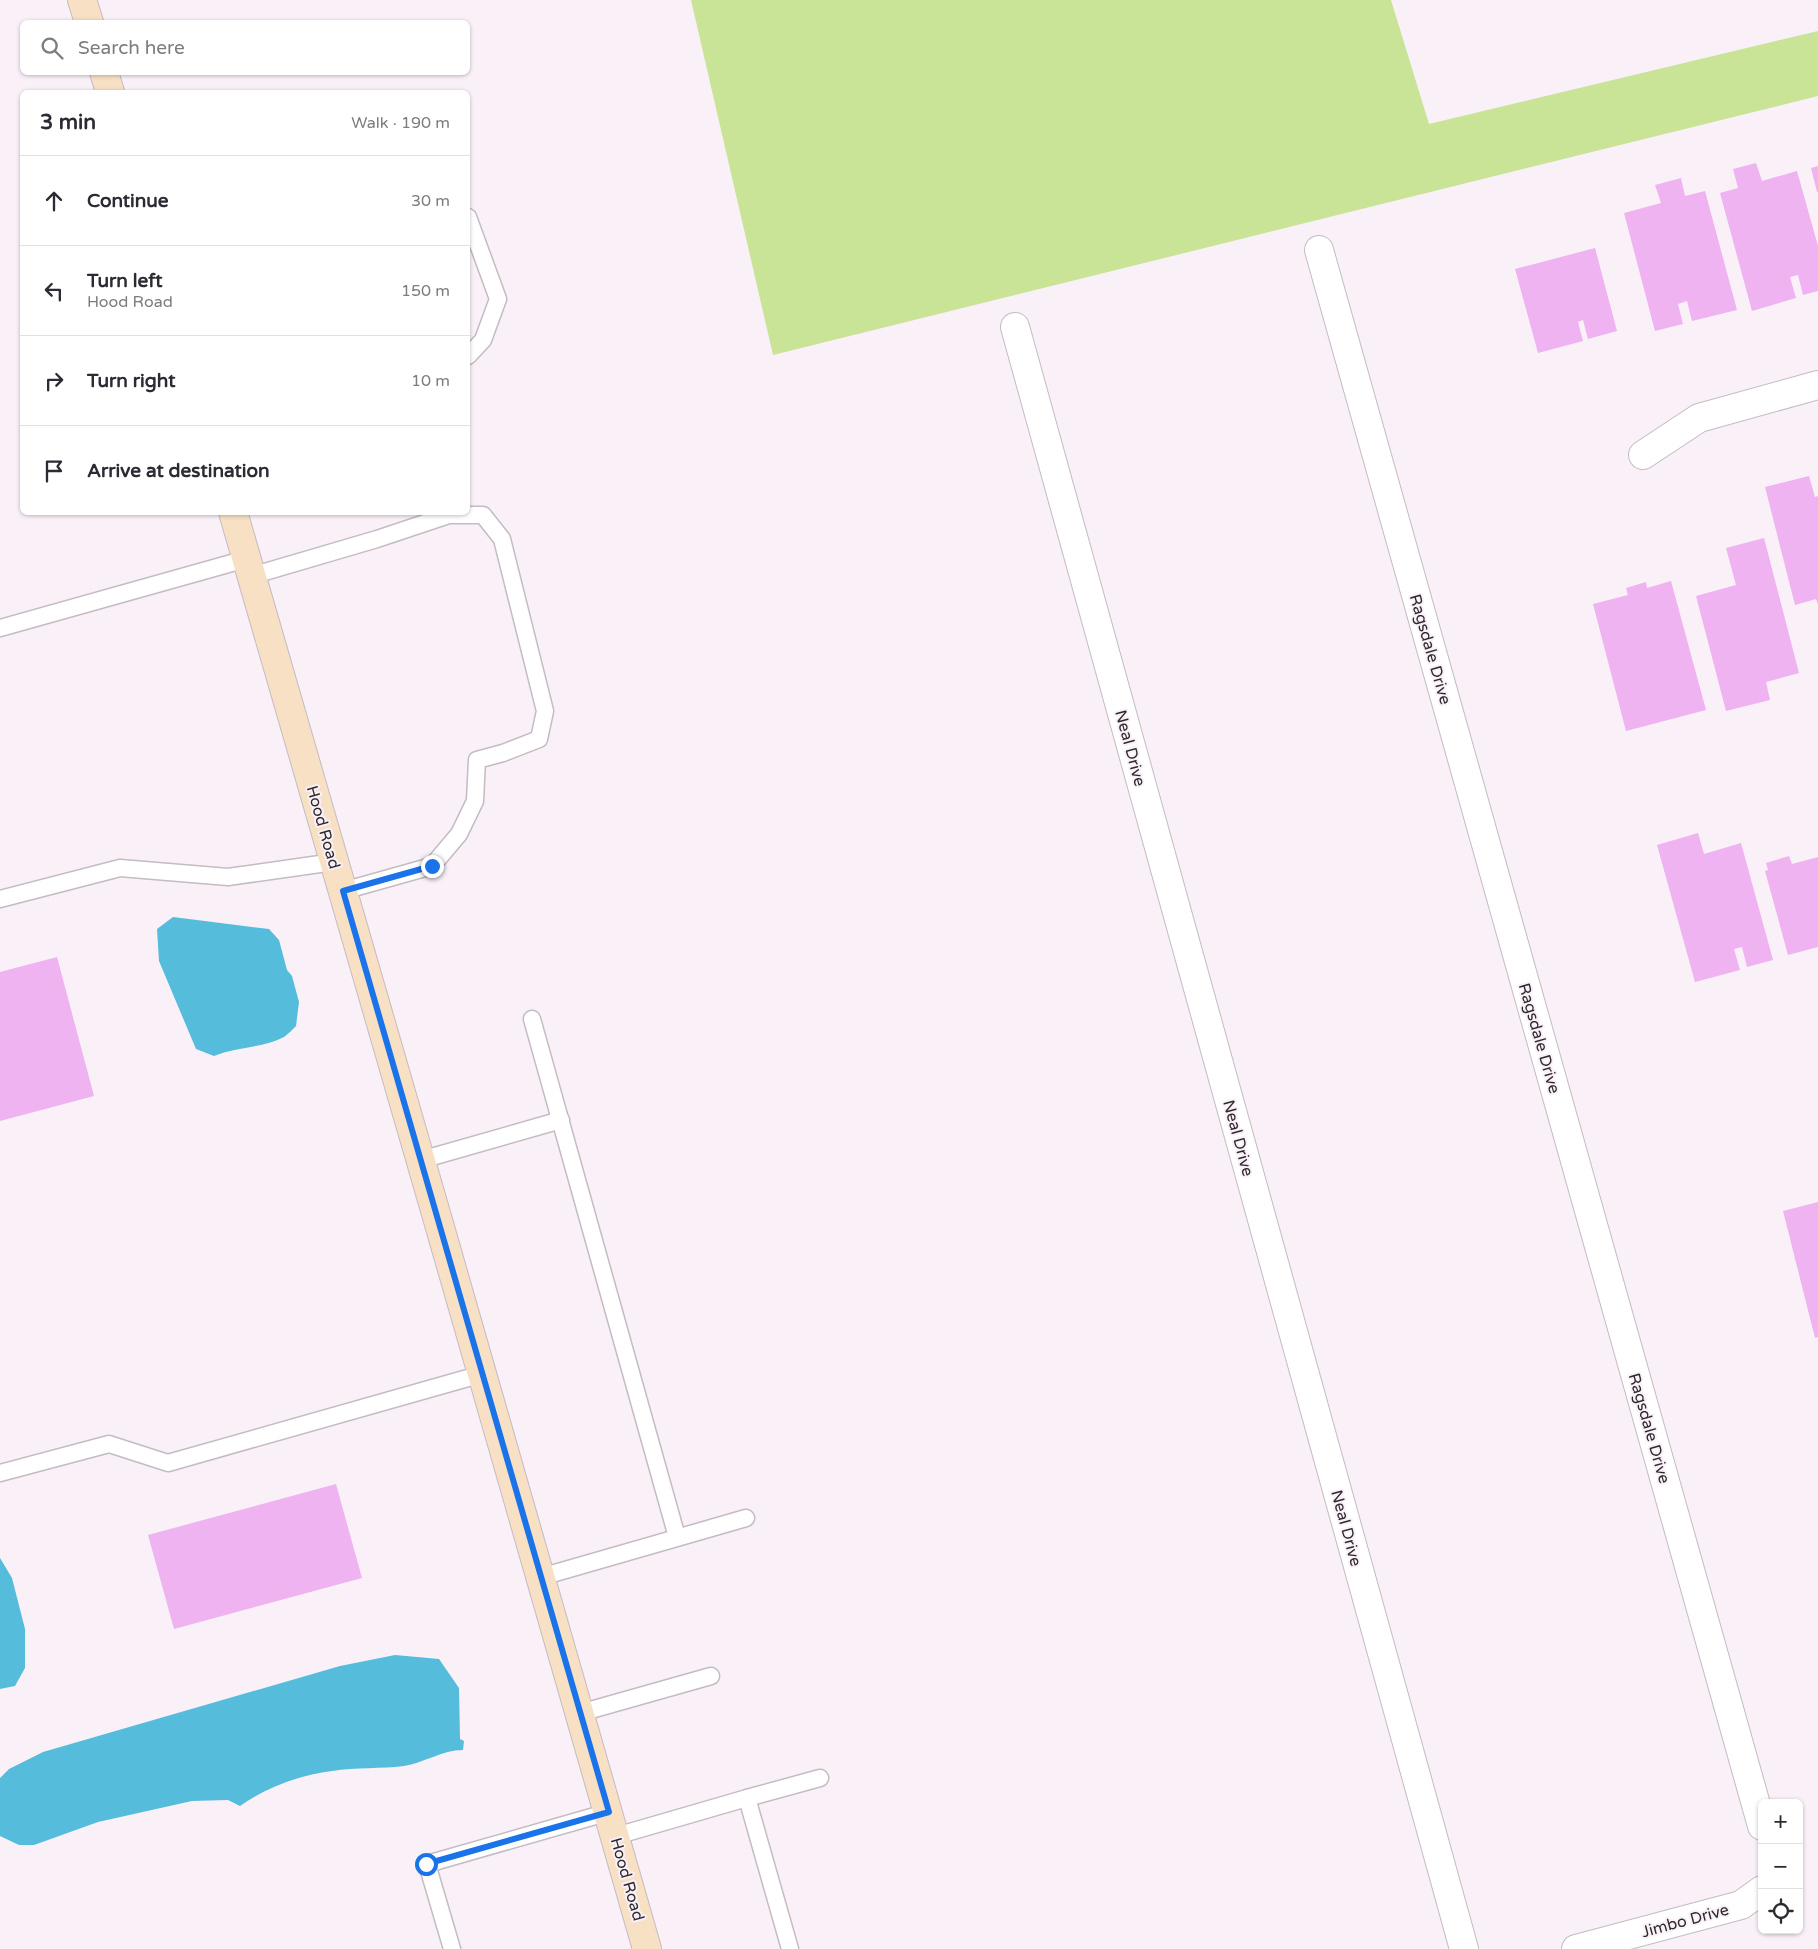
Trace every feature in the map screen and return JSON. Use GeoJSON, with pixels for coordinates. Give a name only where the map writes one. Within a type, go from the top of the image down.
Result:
{"type":"FeatureCollection","features":[{"type":"Feature","properties":{"kind":"street"},"geometry":{"type":"LineString","coordinates":[[82,0],[88,20]]}},
{"type":"Feature","properties":{"kind":"street"},"geometry":{"type":"LineString","coordinates":[[105,75],[109,90]]}},
{"type":"Feature","properties":{"kind":"street","name":"Ragsdale Drive"},"geometry":{"type":"LineString","coordinates":[[1319,250],[1758,1812]]}},
{"type":"Feature","properties":{"kind":"street","name":"Neal Drive"},"geometry":{"type":"LineString","coordinates":[[1015,327],[1464,1949]]}},
{"type":"Feature","properties":{"kind":"street"},"geometry":{"type":"LineString","coordinates":[[1643,455],[1699,418],[1818,385]]}},
{"type":"Feature","properties":{"kind":"street","name":"Hood Road"},"geometry":{"type":"LineString","coordinates":[[234,515],[647,1949]]}},
{"type":"Feature","properties":{"kind":"street","name":"Jimbo Drive"},"geometry":{"type":"LineString","coordinates":[[1576,1949],[1741,1905],[1758,1893]]}},
{"type":"Feature","properties":{"kind":"lane"},"geometry":{"type":"LineString","coordinates":[[470,222],[498,299],[483,340],[470,354]]}},
{"type":"Feature","properties":{"kind":"lane"},"geometry":{"type":"LineString","coordinates":[[0,628],[377,539],[450,515],[483,515],[502,539],[545,711],[539,740],[477,760],[475,801],[459,834],[432,866],[343,891]]}},
{"type":"Feature","properties":{"kind":"lane"},"geometry":{"type":"LineString","coordinates":[[0,899],[120,868],[228,877],[334,862]]}},
{"type":"Feature","properties":{"kind":"lane"},"geometry":{"type":"LineString","coordinates":[[532,1019],[677,1537]]}},
{"type":"Feature","properties":{"kind":"lane"},"geometry":{"type":"LineString","coordinates":[[421,1160],[561,1120]]}},
{"type":"Feature","properties":{"kind":"lane"},"geometry":{"type":"LineString","coordinates":[[0,1473],[109,1444],[168,1463],[482,1374]]}},
{"type":"Feature","properties":{"kind":"lane"},"geometry":{"type":"LineString","coordinates":[[541,1576],[746,1518]]}},
{"type":"Feature","properties":{"kind":"lane"},"geometry":{"type":"LineString","coordinates":[[580,1713],[711,1676]]}},
{"type":"Feature","properties":{"kind":"lane"},"geometry":{"type":"LineString","coordinates":[[452,1949],[426,1864],[612,1824],[747,1798],[820,1778]]}},
{"type":"Feature","properties":{"kind":"lane"},"geometry":{"type":"LineString","coordinates":[[747,1798],[790,1949]]}},
{"type":"Feature","properties":{"kind":"green space"},"geometry":{"type":"Polygon","coordinates":[[[691,0],[1391,0],[1429,124],[1818,31],[1818,96],[773,355],[691,0]]]}},
{"type":"Feature","properties":{"kind":"water"},"geometry":{"type":"Polygon","coordinates":[[[173,917],[269,929],[279,940],[287,970],[292,976],[299,1002],[296,1026],[284,1037],[276,1041],[214,1056],[196,1049],[159,961],[157,929],[173,917]]]}},
{"type":"Feature","properties":{"kind":"water"},"geometry":{"type":"Polygon","coordinates":[[[0,1558],[12,1578],[25,1629],[25,1668],[15,1686],[0,1689],[0,1558]]]}},
{"type":"Feature","properties":{"kind":"water"},"geometry":{"type":"Polygon","coordinates":[[[395,1655],[439,1659],[459,1688],[460,1739],[464,1741],[463,1750],[448,1752],[404,1766],[359,1768],[308,1775],[261,1793],[240,1806],[228,1800],[192,1801],[98,1822],[34,1845],[19,1845],[0,1836],[0,1778],[9,1769],[43,1752],[340,1666],[395,1655]]]}},
{"type":"Feature","properties":{"kind":"building"},"geometry":{"type":"Polygon","coordinates":[[[1756,163],[1762,181],[1797,171],[1818,246],[1818,291],[1803,295],[1798,275],[1790,277],[1796,298],[1752,311],[1720,193],[1738,188],[1733,169],[1756,163]]]}},
{"type":"Feature","properties":{"kind":"building"},"geometry":{"type":"Polygon","coordinates":[[[1818,166],[1818,192],[1817,192],[1811,168],[1818,166]]]}},
{"type":"Feature","properties":{"kind":"building"},"geometry":{"type":"Polygon","coordinates":[[[1681,178],[1685,196],[1705,191],[1737,310],[1692,321],[1687,301],[1678,304],[1683,324],[1655,331],[1624,213],[1661,203],[1655,185],[1681,178]]]}},
{"type":"Feature","properties":{"kind":"building"},"geometry":{"type":"Polygon","coordinates":[[[1595,248],[1617,331],[1588,339],[1583,320],[1578,322],[1583,341],[1538,353],[1515,269],[1595,248]]]}},
{"type":"Feature","properties":{"kind":"building"},"geometry":{"type":"Polygon","coordinates":[[[1809,476],[1815,497],[1818,496],[1818,604],[1816,599],[1795,605],[1765,487],[1809,476]]]}},
{"type":"Feature","properties":{"kind":"building"},"geometry":{"type":"Polygon","coordinates":[[[1764,538],[1799,673],[1766,682],[1770,700],[1726,711],[1696,596],[1736,585],[1726,548],[1764,538]]]}},
{"type":"Feature","properties":{"kind":"building"},"geometry":{"type":"Polygon","coordinates":[[[1671,581],[1706,710],[1626,731],[1593,604],[1628,595],[1626,588],[1646,582],[1647,588],[1671,581]]]}},
{"type":"Feature","properties":{"kind":"building"},"geometry":{"type":"Polygon","coordinates":[[[1698,833],[1704,854],[1741,843],[1773,960],[1747,967],[1742,947],[1734,949],[1740,970],[1695,982],[1657,845],[1698,833]]]}},
{"type":"Feature","properties":{"kind":"building"},"geometry":{"type":"Polygon","coordinates":[[[1789,856],[1792,864],[1818,857],[1818,947],[1788,955],[1765,871],[1768,870],[1766,863],[1789,856]]]}},
{"type":"Feature","properties":{"kind":"building"},"geometry":{"type":"Polygon","coordinates":[[[57,957],[94,1096],[0,1121],[0,972],[57,957]]]}},
{"type":"Feature","properties":{"kind":"building"},"geometry":{"type":"Polygon","coordinates":[[[1818,1202],[1818,1337],[1815,1338],[1783,1211],[1818,1202]]]}},
{"type":"Feature","properties":{"kind":"building"},"geometry":{"type":"Polygon","coordinates":[[[336,1484],[362,1578],[174,1629],[148,1535],[336,1484]]]}},
{"type":"Feature","properties":{"kind":"route"},"geometry":{"type":"LineString","coordinates":[[426,1864],[609,1812],[343,891],[432,866]]}}]}
